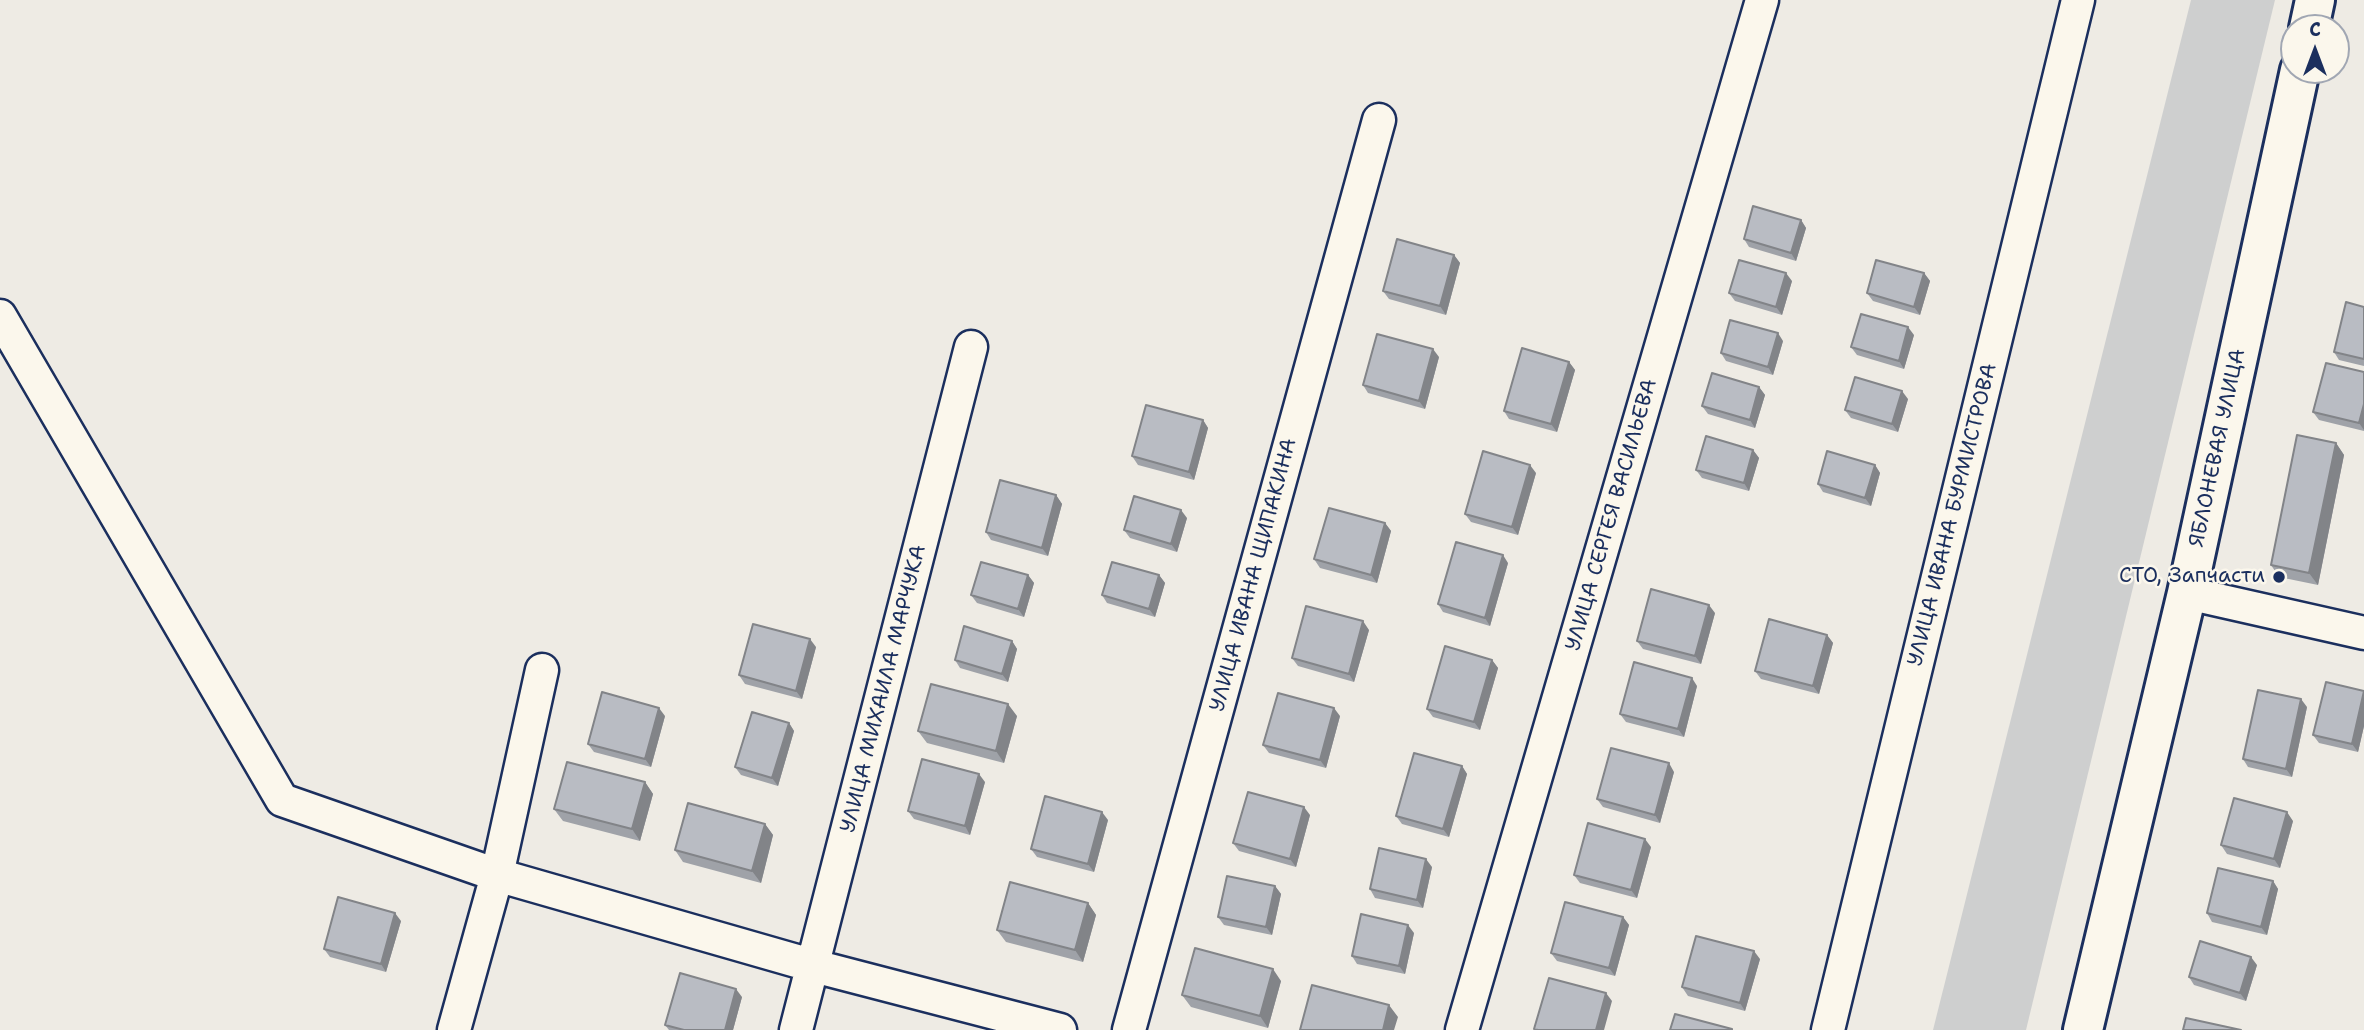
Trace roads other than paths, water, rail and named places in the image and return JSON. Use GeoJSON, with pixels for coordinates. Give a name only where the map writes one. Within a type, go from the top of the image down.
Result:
{"type":"FeatureCollection","features":[{"type":"Feature","properties":{"kind":"street","name":"УЛИЦА СЕРГЕЯ ВАСИЛЬЕВА"},"geometry":{"type":"LineString","coordinates":[[1462,1030],[1762,0]]}},
{"type":"Feature","properties":{"kind":"street","name":"УЛИЦА ИВАНА БУРМИСТРОВА"},"geometry":{"type":"LineString","coordinates":[[1828,1030],[2078,0]]}},
{"type":"Feature","properties":{"kind":"street","name":"ЯБЛОНЕВАЯ УЛИЦА"},"geometry":{"type":"LineString","coordinates":[[2083,1030],[2187,593],[2297,84]]}},
{"type":"Feature","properties":{"kind":"street","name":"УЛИЦА ИВАНА ЩИПАКИНА"},"geometry":{"type":"LineString","coordinates":[[1129,1030],[1380,120]]}},
{"type":"Feature","properties":{"kind":"street"},"geometry":{"type":"LineString","coordinates":[[0,316],[282,800],[497,875],[814,966],[1060,1030]]}},
{"type":"Feature","properties":{"kind":"street","name":"УЛИЦА МИХАИЛА МАРЧУКА"},"geometry":{"type":"LineString","coordinates":[[796,1030],[971,347]]}},
{"type":"Feature","properties":{"kind":"street"},"geometry":{"type":"LineString","coordinates":[[2187,593],[2364,633]]}},
{"type":"Feature","properties":{"kind":"street"},"geometry":{"type":"LineString","coordinates":[[454,1030],[497,875],[542,670]]}},
{"type":"Feature","properties":{"kind":"place","name":"СТО, Запчасти"},"geometry":{"type":"Point","coordinates":[2279,577]}}]}
